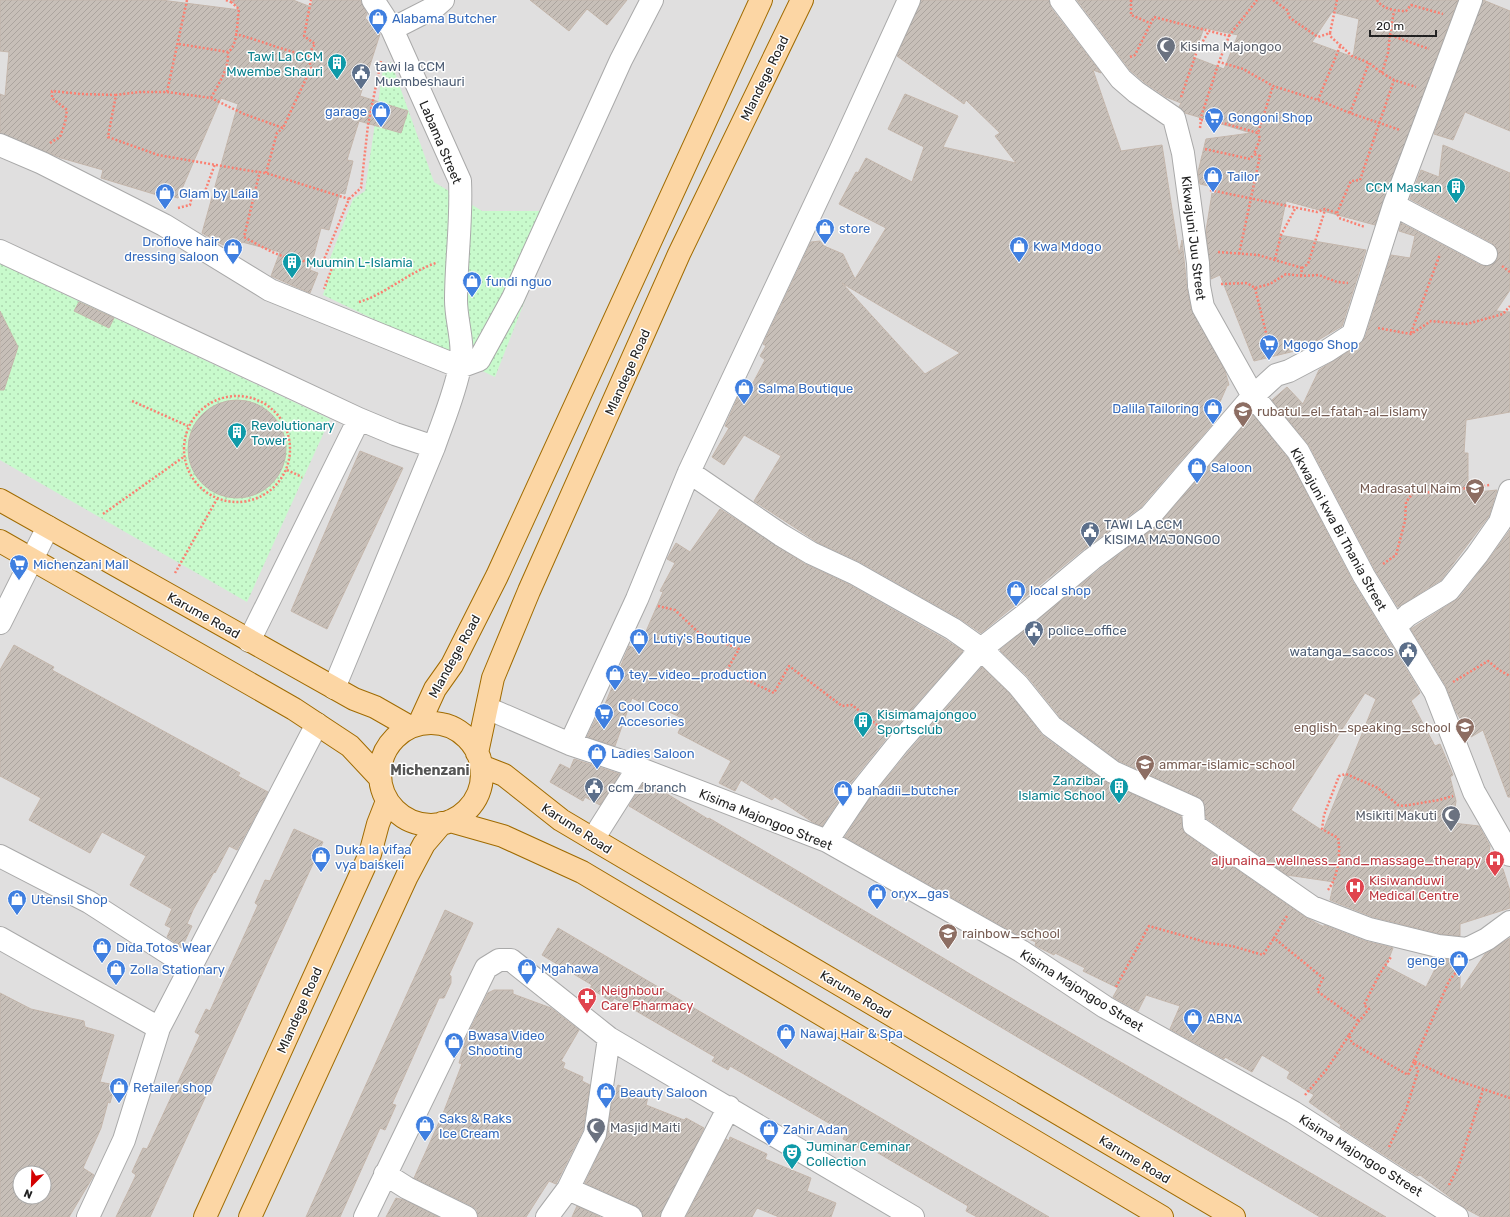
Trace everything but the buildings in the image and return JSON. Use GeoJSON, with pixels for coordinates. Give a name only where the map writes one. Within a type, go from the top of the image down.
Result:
{"type":"FeatureCollection","features":[{"type":"Feature","properties":{"kind":"main road","name":"Mlandege Road"},"geometry":{"type":"LineString","coordinates":[[414,726],[435,689],[452,665],[497,576],[761,0]]}},
{"type":"Feature","properties":{"kind":"main road","name":"Mlandege Road"},"geometry":{"type":"LineString","coordinates":[[479,760],[487,708],[499,661],[679,254],[802,0]]}},
{"type":"Feature","properties":{"kind":"main road"},"geometry":{"type":"LineString","coordinates":[[650,242],[679,254]]}},
{"type":"Feature","properties":{"kind":"main road","name":"Karume Road"},"geometry":{"type":"LineString","coordinates":[[0,500],[354,699],[375,707],[414,726]]}},
{"type":"Feature","properties":{"kind":"main road"},"geometry":{"type":"LineString","coordinates":[[0,541],[294,709],[350,746],[379,778],[387,800],[393,808],[408,820],[427,825],[446,822],[463,814],[476,798],[480,788],[479,760],[466,737],[448,726],[439,723],[414,726],[398,735],[388,746],[380,764],[379,778]]}},
{"type":"Feature","properties":{"kind":"main road","name":"Karume Road"},"geometry":{"type":"LineString","coordinates":[[479,760],[504,776],[561,820],[1234,1217]]}},
{"type":"Feature","properties":{"kind":"main road","name":"Mlandege Road"},"geometry":{"type":"LineString","coordinates":[[205,1217],[370,854],[378,824],[387,800]]}},
{"type":"Feature","properties":{"kind":"main road"},"geometry":{"type":"LineString","coordinates":[[250,1217],[407,876],[424,844],[446,822]]}},
{"type":"Feature","properties":{"kind":"main road"},"geometry":{"type":"LineString","coordinates":[[446,822],[503,836],[582,872],[1162,1217]]}},
{"type":"Feature","properties":{"kind":"street","name":"Labama Street"},"geometry":{"type":"LineString","coordinates":[[334,688],[434,447],[460,367],[462,349],[456,302],[457,252],[462,207],[460,182],[392,29],[373,0]]}},
{"type":"Feature","properties":{"kind":"street"},"geometry":{"type":"LineString","coordinates":[[392,29],[435,7],[443,0]]}},
{"type":"Feature","properties":{"kind":"street"},"geometry":{"type":"LineString","coordinates":[[0,145],[42,163],[164,225],[270,290],[460,367],[479,360],[513,298],[621,60],[652,0]]}},
{"type":"Feature","properties":{"kind":"street"},"geometry":{"type":"LineString","coordinates":[[570,744],[637,600],[689,472],[909,0]]}},
{"type":"Feature","properties":{"kind":"street"},"geometry":{"type":"LineString","coordinates":[[1061,0],[1121,79],[1136,92],[1174,118]]}},
{"type":"Feature","properties":{"kind":"street"},"geometry":{"type":"LineString","coordinates":[[827,841],[859,793],[899,742],[981,649],[1032,610],[1092,559],[1150,516],[1253,396],[1276,375],[1289,371],[1341,344],[1353,334],[1394,205],[1468,8]]}},
{"type":"Feature","properties":{"kind":"street","name":"Kikwajuni Juu Street"},"geometry":{"type":"LineString","coordinates":[[1174,118],[1183,153],[1198,263],[1199,286],[1203,307],[1253,396]]}},
{"type":"Feature","properties":{"kind":"street"},"geometry":{"type":"LineString","coordinates":[[1394,205],[1448,232],[1486,254]]}},
{"type":"Feature","properties":{"kind":"street"},"geometry":{"type":"LineString","coordinates":[[0,252],[359,418],[396,434],[434,447]]}},
{"type":"Feature","properties":{"kind":"street","name":"Kikwajuni kwa Bi Thania Street"},"geometry":{"type":"LineString","coordinates":[[1253,396],[1298,451],[1364,576],[1435,692],[1474,792],[1510,855]]}},
{"type":"Feature","properties":{"kind":"street"},"geometry":{"type":"LineString","coordinates":[[249,641],[359,418]]}},
{"type":"Feature","properties":{"kind":"street"},"geometry":{"type":"LineString","coordinates":[[689,472],[781,535],[953,629],[981,649],[1018,685],[1051,726],[1113,772],[1193,808],[1194,825],[1262,870],[1305,902],[1369,929],[1438,946],[1467,949],[1487,939],[1510,922]]}},
{"type":"Feature","properties":{"kind":"street"},"geometry":{"type":"LineString","coordinates":[[1395,627],[1408,615],[1448,590],[1477,555],[1500,522],[1503,487]]}},
{"type":"Feature","properties":{"kind":"street"},"geometry":{"type":"LineString","coordinates":[[0,623],[48,527]]}},
{"type":"Feature","properties":{"kind":"street","name":"Kisima Majongoo Street"},"geometry":{"type":"LineString","coordinates":[[487,708],[570,744],[626,763],[827,841],[1020,952],[1105,1007],[1293,1112],[1457,1217]]}},
{"type":"Feature","properties":{"kind":"street"},"geometry":{"type":"LineString","coordinates":[[88,1217],[124,1140],[159,1028],[317,724]]}},
{"type":"Feature","properties":{"kind":"street"},"geometry":{"type":"LineString","coordinates":[[593,839],[638,768]]}},
{"type":"Feature","properties":{"kind":"street"},"geometry":{"type":"LineString","coordinates":[[0,856],[90,902],[190,966]]}},
{"type":"Feature","properties":{"kind":"street"},"geometry":{"type":"LineString","coordinates":[[0,938],[159,1028]]}},
{"type":"Feature","properties":{"kind":"street"},"geometry":{"type":"LineString","coordinates":[[365,1217],[486,968],[499,960],[511,960],[609,1038],[729,1107],[913,1217]]}},
{"type":"Feature","properties":{"kind":"street"},"geometry":{"type":"LineString","coordinates":[[547,1217],[568,1189],[596,1134],[609,1038]]}},
{"type":"Feature","properties":{"kind":"street"},"geometry":{"type":"LineString","coordinates":[[672,1217],[729,1107]]}},
{"type":"Feature","properties":{"kind":"street"},"geometry":{"type":"LineString","coordinates":[[385,1174],[407,1188],[466,1217]]}},
{"type":"Feature","properties":{"kind":"street"},"geometry":{"type":"LineString","coordinates":[[568,1189],[631,1217]]}},
{"type":"Feature","properties":{"kind":"path"},"geometry":{"type":"LineString","coordinates":[[167,92],[179,44],[187,0]]}},
{"type":"Feature","properties":{"kind":"path"},"geometry":{"type":"LineString","coordinates":[[179,44],[228,52],[232,50],[236,43],[235,34],[239,9],[232,1],[226,0]]}},
{"type":"Feature","properties":{"kind":"path"},"geometry":{"type":"LineString","coordinates":[[266,173],[278,133],[283,128],[311,68],[308,55],[315,44],[304,36],[311,0]]}},
{"type":"Feature","properties":{"kind":"path"},"geometry":{"type":"LineString","coordinates":[[1131,0],[1131,15],[1150,23]]}},
{"type":"Feature","properties":{"kind":"path"},"geometry":{"type":"LineString","coordinates":[[1200,134],[1201,120],[1219,62],[1229,36],[1257,0]]}},
{"type":"Feature","properties":{"kind":"path"},"geometry":{"type":"LineString","coordinates":[[1273,0],[1287,10],[1290,18],[1318,37],[1330,33]]}},
{"type":"Feature","properties":{"kind":"path"},"geometry":{"type":"LineString","coordinates":[[1336,0],[1330,36],[1341,44],[1352,56],[1369,63],[1394,80],[1436,94]]}},
{"type":"Feature","properties":{"kind":"path"},"geometry":{"type":"LineString","coordinates":[[1377,0],[1378,3],[1394,10],[1406,11],[1411,5],[1456,17],[1468,8]]}},
{"type":"Feature","properties":{"kind":"path"},"geometry":{"type":"LineString","coordinates":[[1382,73],[1388,53],[1394,10]]}},
{"type":"Feature","properties":{"kind":"path"},"geometry":{"type":"LineString","coordinates":[[1110,65],[1135,55],[1154,17],[1229,36]]}},
{"type":"Feature","properties":{"kind":"path"},"geometry":{"type":"LineString","coordinates":[[323,262],[349,199],[361,188],[368,125],[378,67],[392,29]]}},
{"type":"Feature","properties":{"kind":"path"},"geometry":{"type":"LineString","coordinates":[[1209,31],[1198,51],[1174,118],[1223,122],[1258,133]]}},
{"type":"Feature","properties":{"kind":"path"},"geometry":{"type":"LineString","coordinates":[[235,34],[263,41],[293,53],[308,55]]}},
{"type":"Feature","properties":{"kind":"path"},"geometry":{"type":"LineString","coordinates":[[1390,35],[1449,56]]}},
{"type":"Feature","properties":{"kind":"path"},"geometry":{"type":"LineString","coordinates":[[1318,100],[1341,44]]}},
{"type":"Feature","properties":{"kind":"path"},"geometry":{"type":"LineString","coordinates":[[211,98],[223,77],[228,60],[228,52]]}},
{"type":"Feature","properties":{"kind":"path"},"geometry":{"type":"LineString","coordinates":[[1219,62],[1243,69],[1273,86],[1318,100],[1350,113],[1420,137]]}},
{"type":"Feature","properties":{"kind":"path"},"geometry":{"type":"LineString","coordinates":[[1350,113],[1369,63]]}},
{"type":"Feature","properties":{"kind":"path"},"geometry":{"type":"LineString","coordinates":[[1386,234],[1339,218],[1337,213],[1350,181],[1360,180],[1394,80]]}},
{"type":"Feature","properties":{"kind":"path"},"geometry":{"type":"LineString","coordinates":[[1198,148],[1250,159],[1254,154],[1260,139],[1258,133],[1273,86]]}},
{"type":"Feature","properties":{"kind":"path"},"geometry":{"type":"LineString","coordinates":[[42,163],[41,154],[51,141],[60,137],[65,123],[67,110],[52,98],[52,91],[81,94],[167,92],[211,98],[244,114],[283,128]]}},
{"type":"Feature","properties":{"kind":"path"},"geometry":{"type":"LineString","coordinates":[[116,94],[108,136],[158,155],[266,173],[349,199]]}},
{"type":"Feature","properties":{"kind":"path"},"geometry":{"type":"LineString","coordinates":[[1239,254],[1260,156],[1254,154]]}},
{"type":"Feature","properties":{"kind":"path"},"geometry":{"type":"LineString","coordinates":[[164,225],[171,209],[190,205],[192,195],[201,196],[204,194],[215,164]]}},
{"type":"Feature","properties":{"kind":"path"},"geometry":{"type":"LineString","coordinates":[[260,172],[244,237],[281,257],[304,262],[323,262],[332,268],[326,282],[322,312]]}},
{"type":"Feature","properties":{"kind":"path"},"geometry":{"type":"LineString","coordinates":[[1188,186],[1317,212],[1325,210],[1337,213]]}},
{"type":"Feature","properties":{"kind":"path"},"geometry":{"type":"LineString","coordinates":[[1275,259],[1281,235],[1296,207]]}},
{"type":"Feature","properties":{"kind":"path"},"geometry":{"type":"LineString","coordinates":[[1301,276],[1302,268],[1308,264],[1325,210]]}},
{"type":"Feature","properties":{"kind":"path"},"geometry":{"type":"LineString","coordinates":[[1410,334],[1448,232]]}},
{"type":"Feature","properties":{"kind":"path"},"geometry":{"type":"LineString","coordinates":[[1196,250],[1258,255],[1302,268]]}},
{"type":"Feature","properties":{"kind":"path"},"geometry":{"type":"LineString","coordinates":[[357,302],[371,298],[380,291],[425,266],[446,259],[457,252]]}},
{"type":"Feature","properties":{"kind":"path"},"geometry":{"type":"LineString","coordinates":[[1255,288],[1270,284],[1286,274],[1301,276],[1319,275],[1337,282],[1368,285]]}},
{"type":"Feature","properties":{"kind":"path"},"geometry":{"type":"LineString","coordinates":[[1199,286],[1247,283],[1255,288],[1276,375]]}},
{"type":"Feature","properties":{"kind":"path"},"geometry":{"type":"LineString","coordinates":[[1357,325],[1410,334],[1431,321],[1468,324],[1503,314],[1510,306]]}},
{"type":"Feature","properties":{"kind":"path"},"geometry":{"type":"LineString","coordinates":[[239,396],[259,401],[276,413],[287,430],[291,451],[286,470],[275,488],[257,499],[237,503],[217,499],[198,487],[186,468],[185,456],[183,447],[188,426],[201,409],[219,399],[239,396]]}},
{"type":"Feature","properties":{"kind":"path"},"geometry":{"type":"LineString","coordinates":[[132,401],[188,426]]}},
{"type":"Feature","properties":{"kind":"path"},"geometry":{"type":"LineString","coordinates":[[103,514],[185,456]]}},
{"type":"Feature","properties":{"kind":"path"},"geometry":{"type":"LineString","coordinates":[[286,470],[302,477]]}},
{"type":"Feature","properties":{"kind":"path"},"geometry":{"type":"LineString","coordinates":[[1364,576],[1396,555],[1405,521],[1406,502],[1414,493],[1503,487]]}},
{"type":"Feature","properties":{"kind":"path"},"geometry":{"type":"LineString","coordinates":[[164,593],[217,499]]}},
{"type":"Feature","properties":{"kind":"path"},"geometry":{"type":"LineString","coordinates":[[637,600],[675,610],[698,632],[739,649],[727,670],[774,693],[789,666],[842,706],[852,705],[899,742]]}},
{"type":"Feature","properties":{"kind":"path"},"geometry":{"type":"LineString","coordinates":[[1435,692],[1488,661],[1499,670],[1510,676]]}},
{"type":"Feature","properties":{"kind":"path"},"geometry":{"type":"LineString","coordinates":[[1105,1007],[1149,926],[1209,943],[1227,944],[1263,955],[1274,938],[1305,902],[1321,899],[1334,882],[1340,848],[1338,838],[1322,829],[1324,815],[1339,776],[1346,774],[1378,788],[1398,804],[1403,806],[1439,800],[1463,792],[1474,792]]}},
{"type":"Feature","properties":{"kind":"path"},"geometry":{"type":"LineString","coordinates":[[1274,938],[1323,978],[1317,991],[1359,1021]]}},
{"type":"Feature","properties":{"kind":"path"},"geometry":{"type":"LineString","coordinates":[[1293,1112],[1327,1069],[1359,1021],[1369,1009],[1364,1005],[1385,963],[1391,956],[1400,955],[1408,939]]}},
{"type":"Feature","properties":{"kind":"path"},"geometry":{"type":"LineString","coordinates":[[1349,1036],[1352,1043],[1408,1075],[1450,982],[1458,970],[1467,949]]}},
{"type":"Feature","properties":{"kind":"path"},"geometry":{"type":"LineString","coordinates":[[1414,1061],[1483,1090],[1510,1098]]}},
{"type":"Feature","properties":{"kind":"path"},"geometry":{"type":"LineString","coordinates":[[1379,1167],[1406,1110],[1418,1071],[1414,1061]]}},
{"type":"Feature","properties":{"kind":"path"},"geometry":{"type":"LineString","coordinates":[[1438,1204],[1458,1168],[1483,1090]]}},
{"type":"Feature","properties":{"kind":"shaded area"},"geometry":{"type":"Polygon","coordinates":[[[0,0],[1510,0],[1510,1217],[0,1217],[0,0]]]}},
{"type":"Feature","properties":{"kind":"green space"},"geometry":{"type":"Polygon","coordinates":[[[391,62],[434,182],[482,211],[560,211],[495,377],[323,295],[333,263],[329,261],[353,199],[365,191],[383,69],[391,62]]]}},
{"type":"Feature","properties":{"kind":"green space"},"geometry":{"type":"Polygon","coordinates":[[[0,262],[57,291],[330,419],[247,602],[0,460],[0,262]]]}},
{"type":"Feature","properties":{"kind":"place","name":"Alabama Butcher"},"geometry":{"type":"Point","coordinates":[378,35]}},
{"type":"Feature","properties":{"kind":"place","name":"Kisima Majongoo"},"geometry":{"type":"Point","coordinates":[1166,63]}},
{"type":"Feature","properties":{"kind":"place","name":"Tawi La CCM Mwembe Shauri"},"geometry":{"type":"Point","coordinates":[337,80]}},
{"type":"Feature","properties":{"kind":"place","name":"tawi la CCM Muembeshauri"},"geometry":{"type":"Point","coordinates":[361,90]}},
{"type":"Feature","properties":{"kind":"place","name":"garage"},"geometry":{"type":"Point","coordinates":[381,128]}},
{"type":"Feature","properties":{"kind":"place","name":"Gongoni Shop"},"geometry":{"type":"Point","coordinates":[1214,134]}},
{"type":"Feature","properties":{"kind":"place","name":"Tailor"},"geometry":{"type":"Point","coordinates":[1213,193]}},
{"type":"Feature","properties":{"kind":"place","name":"CCM Maskan"},"geometry":{"type":"Point","coordinates":[1456,204]}},
{"type":"Feature","properties":{"kind":"place","name":"Glam by Laila"},"geometry":{"type":"Point","coordinates":[165,210]}},
{"type":"Feature","properties":{"kind":"place","name":"store"},"geometry":{"type":"Point","coordinates":[825,245]}},
{"type":"Feature","properties":{"kind":"place","name":"Kwa Mdogo"},"geometry":{"type":"Point","coordinates":[1019,263]}},
{"type":"Feature","properties":{"kind":"place","name":"Droflove hair dressing saloon"},"geometry":{"type":"Point","coordinates":[233,265]}},
{"type":"Feature","properties":{"kind":"place","name":"Muumin L-Islamia"},"geometry":{"type":"Point","coordinates":[292,279]}},
{"type":"Feature","properties":{"kind":"place","name":"fundi nguo"},"geometry":{"type":"Point","coordinates":[472,298]}},
{"type":"Feature","properties":{"kind":"place","name":"Mgogo Shop"},"geometry":{"type":"Point","coordinates":[1269,361]}},
{"type":"Feature","properties":{"kind":"place","name":"Salma Boutique"},"geometry":{"type":"Point","coordinates":[744,405]}},
{"type":"Feature","properties":{"kind":"place","name":"Dalila Tailoring"},"geometry":{"type":"Point","coordinates":[1213,425]}},
{"type":"Feature","properties":{"kind":"place","name":"rubatul_el_fatah-al_islamy"},"geometry":{"type":"Point","coordinates":[1243,428]}},
{"type":"Feature","properties":{"kind":"place","name":"Revolutionary Tower"},"geometry":{"type":"Point","coordinates":[237,449]}},
{"type":"Feature","properties":{"kind":"place","name":"Saloon"},"geometry":{"type":"Point","coordinates":[1197,484]}},
{"type":"Feature","properties":{"kind":"place","name":"Madrasatul Naim"},"geometry":{"type":"Point","coordinates":[1475,505]}},
{"type":"Feature","properties":{"kind":"place","name":"TAWI LA CCM KISIMA MAJONGOO"},"geometry":{"type":"Point","coordinates":[1090,548]}},
{"type":"Feature","properties":{"kind":"place","name":"Michenzani Mall"},"geometry":{"type":"Point","coordinates":[19,581]}},
{"type":"Feature","properties":{"kind":"place","name":"local shop"},"geometry":{"type":"Point","coordinates":[1016,607]}},
{"type":"Feature","properties":{"kind":"place","name":"police_office"},"geometry":{"type":"Point","coordinates":[1034,647]}},
{"type":"Feature","properties":{"kind":"place","name":"Lutiy's Boutique"},"geometry":{"type":"Point","coordinates":[639,655]}},
{"type":"Feature","properties":{"kind":"place","name":"watanga_saccos"},"geometry":{"type":"Point","coordinates":[1408,668]}},
{"type":"Feature","properties":{"kind":"place","name":"tey_video_production"},"geometry":{"type":"Point","coordinates":[615,691]}},
{"type":"Feature","properties":{"kind":"place","name":"Cool Coco Accesories"},"geometry":{"type":"Point","coordinates":[604,730]}},
{"type":"Feature","properties":{"kind":"place","name":"Kisimamajongoo Sportsclub"},"geometry":{"type":"Point","coordinates":[863,738]}},
{"type":"Feature","properties":{"kind":"place","name":"english_speaking_school"},"geometry":{"type":"Point","coordinates":[1465,744]}},
{"type":"Feature","properties":{"kind":"place","name":"Ladies Saloon"},"geometry":{"type":"Point","coordinates":[597,770]}},
{"type":"Feature","properties":{"kind":"place","name":"ammar-islamic-school"},"geometry":{"type":"Point","coordinates":[1145,781]}},
{"type":"Feature","properties":{"kind":"place","name":"ccm_branch"},"geometry":{"type":"Point","coordinates":[594,804]}},
{"type":"Feature","properties":{"kind":"place","name":"Zanzibar Islamic School"},"geometry":{"type":"Point","coordinates":[1119,804]}},
{"type":"Feature","properties":{"kind":"place","name":"bahadii_butcher"},"geometry":{"type":"Point","coordinates":[843,807]}},
{"type":"Feature","properties":{"kind":"place","name":"Msikiti Makuti"},"geometry":{"type":"Point","coordinates":[1451,832]}},
{"type":"Feature","properties":{"kind":"place","name":"Duka la vifaa vya baiskeli"},"geometry":{"type":"Point","coordinates":[321,873]}},
{"type":"Feature","properties":{"kind":"place","name":"aljunaina_wellness_and_massage_therapy"},"geometry":{"type":"Point","coordinates":[1495,877]}},
{"type":"Feature","properties":{"kind":"place","name":"Kisiwanduwi Medical Centre"},"geometry":{"type":"Point","coordinates":[1355,904]}},
{"type":"Feature","properties":{"kind":"place","name":"oryx_gas"},"geometry":{"type":"Point","coordinates":[877,910]}},
{"type":"Feature","properties":{"kind":"place","name":"Utensil Shop"},"geometry":{"type":"Point","coordinates":[17,916]}},
{"type":"Feature","properties":{"kind":"place","name":"rainbow_school"},"geometry":{"type":"Point","coordinates":[948,950]}},
{"type":"Feature","properties":{"kind":"place","name":"Dida Totos Wear"},"geometry":{"type":"Point","coordinates":[102,964]}},
{"type":"Feature","properties":{"kind":"place","name":"genge"},"geometry":{"type":"Point","coordinates":[1459,977]}},
{"type":"Feature","properties":{"kind":"place","name":"Mgahawa"},"geometry":{"type":"Point","coordinates":[527,985]}},
{"type":"Feature","properties":{"kind":"place","name":"Zolla Stationary"},"geometry":{"type":"Point","coordinates":[116,986]}},
{"type":"Feature","properties":{"kind":"place","name":"Neighbour Care Pharmacy"},"geometry":{"type":"Point","coordinates":[587,1014]}},
{"type":"Feature","properties":{"kind":"place","name":"ABNA"},"geometry":{"type":"Point","coordinates":[1193,1035]}},
{"type":"Feature","properties":{"kind":"place","name":"Nawaj Hair & Spa"},"geometry":{"type":"Point","coordinates":[786,1050]}},
{"type":"Feature","properties":{"kind":"place","name":"Bwasa Video Shooting"},"geometry":{"type":"Point","coordinates":[454,1059]}},
{"type":"Feature","properties":{"kind":"place","name":"Retailer shop"},"geometry":{"type":"Point","coordinates":[119,1104]}},
{"type":"Feature","properties":{"kind":"place","name":"Beauty Saloon"},"geometry":{"type":"Point","coordinates":[606,1109]}},
{"type":"Feature","properties":{"kind":"place","name":"Saks & Raks Ice Cream"},"geometry":{"type":"Point","coordinates":[425,1142]}},
{"type":"Feature","properties":{"kind":"place","name":"Masjid Maiti"},"geometry":{"type":"Point","coordinates":[596,1144]}},
{"type":"Feature","properties":{"kind":"place","name":"Zahir Adan"},"geometry":{"type":"Point","coordinates":[769,1146]}},
{"type":"Feature","properties":{"kind":"place","name":"Juminar Ceminar Collection"},"geometry":{"type":"Point","coordinates":[792,1170]}},
{"type":"Feature","properties":{"kind":"district","name":"Michenzani"},"geometry":{"type":"Point","coordinates":[430,770]}}]}
